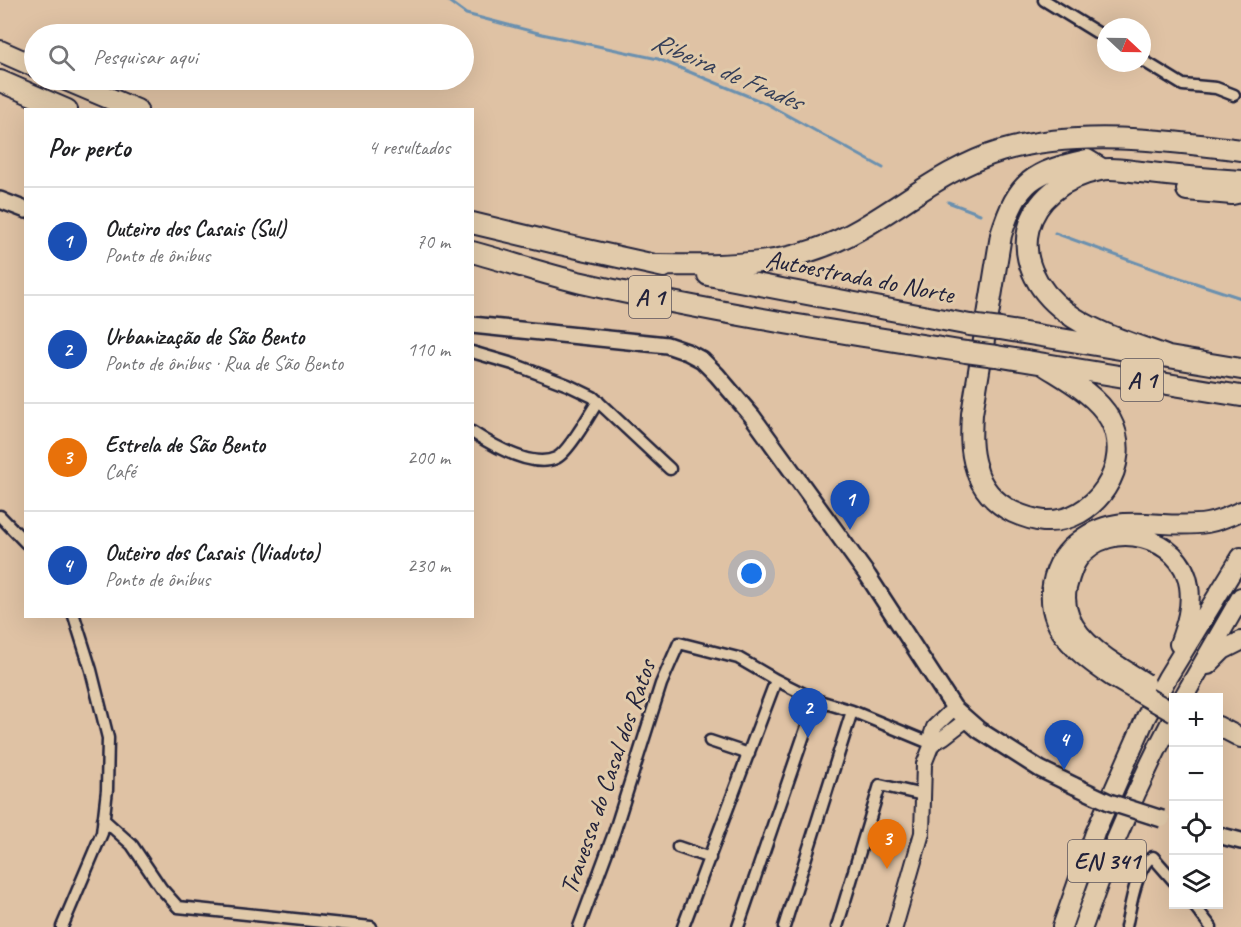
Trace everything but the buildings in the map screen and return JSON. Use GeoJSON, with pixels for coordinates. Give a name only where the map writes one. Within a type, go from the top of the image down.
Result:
{"type":"FeatureCollection","features":[{"type":"Feature","properties":{"kind":"highway"},"geometry":{"type":"LineString","coordinates":[[0,51],[24,62]]}},
{"type":"Feature","properties":{"kind":"highway"},"geometry":{"type":"LineString","coordinates":[[0,81],[62,108]]}},
{"type":"Feature","properties":{"kind":"highway"},"geometry":{"type":"LineString","coordinates":[[90,90],[132,108]]}},
{"type":"Feature","properties":{"kind":"highway"},"geometry":{"type":"LineString","coordinates":[[1145,140],[1172,130],[1241,138]]}},
{"type":"Feature","properties":{"kind":"highway"},"geometry":{"type":"LineString","coordinates":[[654,265],[728,266],[770,262],[828,246],[860,230],[938,180],[971,162],[1000,151],[1045,142],[1102,139],[1145,140],[1241,150]]}},
{"type":"Feature","properties":{"kind":"highway"},"geometry":{"type":"LineString","coordinates":[[1145,140],[1170,155],[1241,159]]}},
{"type":"Feature","properties":{"kind":"highway"},"geometry":{"type":"LineString","coordinates":[[1043,364],[1076,385],[1097,403],[1110,419],[1118,444],[1117,463],[1109,485],[1097,500],[1080,512],[1063,519],[1043,521],[1022,516],[1001,506],[993,498],[976,470],[970,443],[972,414],[1001,235],[1018,193],[1045,171],[1087,160],[1102,169]]}},
{"type":"Feature","properties":{"kind":"highway"},"geometry":{"type":"LineString","coordinates":[[1140,172],[1170,163],[1241,171]]}},
{"type":"Feature","properties":{"kind":"highway"},"geometry":{"type":"LineString","coordinates":[[1166,356],[1088,325],[1067,314],[1044,292],[1035,279],[1028,259],[1027,238],[1030,221],[1038,206],[1058,186],[1071,179],[1102,169],[1241,181]]}},
{"type":"Feature","properties":{"kind":"highway"},"geometry":{"type":"LineString","coordinates":[[1140,172],[1166,188],[1232,194],[1241,192]]}},
{"type":"Feature","properties":{"kind":"highway","name":"Autoestrada do Norte"},"geometry":{"type":"LineString","coordinates":[[474,223],[654,265],[970,325],[1241,369]]}},
{"type":"Feature","properties":{"kind":"highway","name":"A 1"},"geometry":{"type":"LineString","coordinates":[[474,253],[579,282],[831,331],[1241,396]]}},
{"type":"Feature","properties":{"kind":"highway"},"geometry":{"type":"LineString","coordinates":[[1169,712],[1115,672],[1077,652],[1063,636],[1054,618],[1051,598],[1052,582],[1059,564],[1070,548],[1087,533],[1108,524],[1137,521],[1186,525],[1207,523],[1227,518],[1241,511]]}},
{"type":"Feature","properties":{"kind":"highway"},"geometry":{"type":"LineString","coordinates":[[1167,678],[1185,627],[1190,604],[1189,584],[1183,567],[1170,552],[1154,541],[1136,536],[1116,536],[1095,544],[1079,558],[1070,574],[1066,595],[1068,611],[1075,627],[1115,672],[1176,693]]}},
{"type":"Feature","properties":{"kind":"highway","name":"EN 341"},"geometry":{"type":"LineString","coordinates":[[1062,927],[1112,791],[1129,752],[1167,678],[1241,557]]}},
{"type":"Feature","properties":{"kind":"highway"},"geometry":{"type":"LineString","coordinates":[[1183,693],[1241,597]]}},
{"type":"Feature","properties":{"kind":"highway"},"geometry":{"type":"LineString","coordinates":[[1184,693],[1223,650],[1241,640]]}},
{"type":"Feature","properties":{"kind":"highway","name":"EN 341"},"geometry":{"type":"LineString","coordinates":[[1083,927],[1133,796],[1169,723]]}},
{"type":"Feature","properties":{"kind":"highway"},"geometry":{"type":"LineString","coordinates":[[1223,732],[1241,738]]}},
{"type":"Feature","properties":{"kind":"highway"},"geometry":{"type":"LineString","coordinates":[[1223,735],[1241,751]]}},
{"type":"Feature","properties":{"kind":"main road"},"geometry":{"type":"LineString","coordinates":[[0,200],[24,209]]}},
{"type":"Feature","properties":{"kind":"main road"},"geometry":{"type":"LineString","coordinates":[[474,325],[667,345],[702,360],[752,416],[868,576],[954,708],[966,720],[1040,769],[1109,802],[1168,821]]}},
{"type":"Feature","properties":{"kind":"main road"},"geometry":{"type":"LineString","coordinates":[[1223,837],[1241,842]]}},
{"type":"Feature","properties":{"kind":"street"},"geometry":{"type":"LineString","coordinates":[[1044,0],[1097,32]]}},
{"type":"Feature","properties":{"kind":"street"},"geometry":{"type":"LineString","coordinates":[[1151,65],[1183,85],[1216,88],[1234,95]]}},
{"type":"Feature","properties":{"kind":"street"},"geometry":{"type":"LineString","coordinates":[[474,353],[513,363],[568,385],[598,401],[670,469]]}},
{"type":"Feature","properties":{"kind":"street"},"geometry":{"type":"LineString","coordinates":[[474,433],[522,457],[544,461],[558,458],[572,442],[598,401]]}},
{"type":"Feature","properties":{"kind":"street"},"geometry":{"type":"LineString","coordinates":[[0,516],[24,541]]}},
{"type":"Feature","properties":{"kind":"street"},"geometry":{"type":"LineString","coordinates":[[62,927],[102,833],[107,790],[108,738],[91,670],[75,618]]}},
{"type":"Feature","properties":{"kind":"street","name":"Travessa do Casal dos Ratos"},"geometry":{"type":"LineString","coordinates":[[579,927],[614,833],[661,684],[679,643],[738,658],[777,680]]}},
{"type":"Feature","properties":{"kind":"street"},"geometry":{"type":"LineString","coordinates":[[683,927],[777,680],[816,700],[852,711],[932,744]]}},
{"type":"Feature","properties":{"kind":"street"},"geometry":{"type":"LineString","coordinates":[[738,927],[816,700]]}},
{"type":"Feature","properties":{"kind":"street"},"geometry":{"type":"LineString","coordinates":[[895,927],[922,833],[924,764],[932,744],[931,736],[934,727],[954,708]]}},
{"type":"Feature","properties":{"kind":"street"},"geometry":{"type":"LineString","coordinates":[[784,927],[852,711]]}},
{"type":"Feature","properties":{"kind":"street"},"geometry":{"type":"LineString","coordinates":[[932,744],[966,720]]}},
{"type":"Feature","properties":{"kind":"street"},"geometry":{"type":"LineString","coordinates":[[710,741],[749,754]]}},
{"type":"Feature","properties":{"kind":"street"},"geometry":{"type":"LineString","coordinates":[[837,927],[880,785],[923,795]]}},
{"type":"Feature","properties":{"kind":"street"},"geometry":{"type":"LineString","coordinates":[[103,819],[132,845],[161,888],[178,907],[371,927]]}},
{"type":"Feature","properties":{"kind":"street"},"geometry":{"type":"LineString","coordinates":[[678,847],[710,858]]}},
{"type":"Feature","properties":{"kind":"street"},"geometry":{"type":"LineString","coordinates":[[1126,927],[1136,883],[1144,862],[1153,857],[1169,876]]}},
{"type":"Feature","properties":{"kind":"street"},"geometry":{"type":"LineString","coordinates":[[1197,909],[1211,927]]}},
{"type":"Feature","properties":{"kind":"waterway","name":"Ribeira de Frades"},"geometry":{"type":"LineString","coordinates":[[447,0],[466,14],[542,34],[658,59],[765,103],[883,168]]}},
{"type":"Feature","properties":{"kind":"waterway","name":"Ribeira de Frades"},"geometry":{"type":"LineString","coordinates":[[948,202],[980,214]]}},
{"type":"Feature","properties":{"kind":"waterway","name":"Ribeira de Frades"},"geometry":{"type":"LineString","coordinates":[[1055,233],[1241,298]]}},
{"type":"Feature","properties":{"kind":"place","name":"Outeiro dos Casais (Sul)"},"geometry":{"type":"Point","coordinates":[850,530]}},
{"type":"Feature","properties":{"kind":"place","name":"Urbanização de São Bento"},"geometry":{"type":"Point","coordinates":[808,738]}},
{"type":"Feature","properties":{"kind":"place","name":"Outeiro dos Casais (Viaduto)"},"geometry":{"type":"Point","coordinates":[1064,770]}},
{"type":"Feature","properties":{"kind":"place","name":"Estrela de São Bento"},"geometry":{"type":"Point","coordinates":[887,869]}}]}
